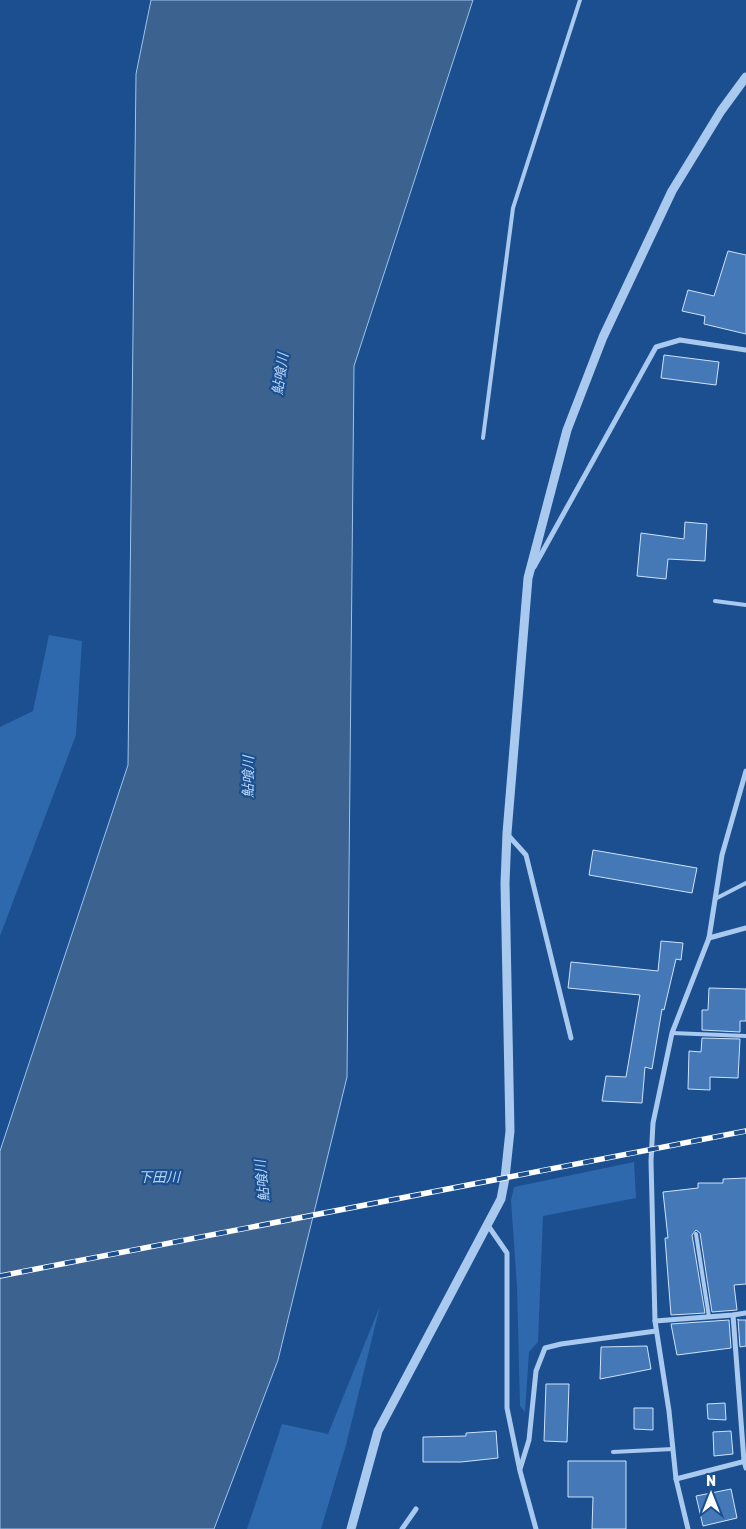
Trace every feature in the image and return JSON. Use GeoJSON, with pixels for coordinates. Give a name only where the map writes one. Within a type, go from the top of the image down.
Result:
{"type":"FeatureCollection","features":[{"type":"Feature","properties":{"kind":"street"},"geometry":{"type":"LineString","coordinates":[[351,1529],[378,1432],[501,1199],[510,1131],[505,883],[506,833],[528,578],[567,430],[603,337],[672,192],[721,112],[746,77]]}},
{"type":"Feature","properties":{"kind":"street"},"geometry":{"type":"LineString","coordinates":[[528,578],[656,347],[680,340],[746,350]]}},
{"type":"Feature","properties":{"kind":"street"},"geometry":{"type":"LineString","coordinates":[[688,1529],[676,1478],[669,1411],[655,1321],[651,1161],[653,1123],[672,1034],[709,938],[722,855],[746,771]]}},
{"type":"Feature","properties":{"kind":"street"},"geometry":{"type":"LineString","coordinates":[[506,833],[526,855],[570,1038]]}},
{"type":"Feature","properties":{"kind":"street"},"geometry":{"type":"LineString","coordinates":[[709,938],[746,928]]}},
{"type":"Feature","properties":{"kind":"street"},"geometry":{"type":"LineString","coordinates":[[487,1223],[507,1253],[506,1408],[520,1471],[536,1529]]}},
{"type":"Feature","properties":{"kind":"street"},"geometry":{"type":"LineString","coordinates":[[655,1321],[746,1313]]}},
{"type":"Feature","properties":{"kind":"street"},"geometry":{"type":"LineString","coordinates":[[733,1315],[746,1468]]}},
{"type":"Feature","properties":{"kind":"street"},"geometry":{"type":"LineString","coordinates":[[520,1471],[529,1440],[536,1371],[545,1348],[656,1330]]}},
{"type":"Feature","properties":{"kind":"street"},"geometry":{"type":"LineString","coordinates":[[676,1478],[745,1461]]}},
{"type":"Feature","properties":{"kind":"street"},"geometry":{"type":"LineString","coordinates":[[402,1529],[416,1509]]}},
{"type":"Feature","properties":{"kind":"lane"},"geometry":{"type":"LineString","coordinates":[[483,438],[513,208],[580,0]]}},
{"type":"Feature","properties":{"kind":"lane"},"geometry":{"type":"LineString","coordinates":[[715,601],[746,605]]}},
{"type":"Feature","properties":{"kind":"lane"},"geometry":{"type":"LineString","coordinates":[[715,898],[746,884]]}},
{"type":"Feature","properties":{"kind":"lane"},"geometry":{"type":"LineString","coordinates":[[672,1034],[746,1036]]}},
{"type":"Feature","properties":{"kind":"lane"},"geometry":{"type":"LineString","coordinates":[[696,1234],[709,1317]]}},
{"type":"Feature","properties":{"kind":"lane"},"geometry":{"type":"LineString","coordinates":[[612,1452],[673,1449]]}},
{"type":"Feature","properties":{"kind":"shaded area"},"geometry":{"type":"Polygon","coordinates":[[[49,635],[82,641],[76,735],[0,936],[0,727],[33,711],[49,635]]]}},
{"type":"Feature","properties":{"kind":"shaded area"},"geometry":{"type":"Polygon","coordinates":[[[634,1162],[636,1198],[543,1216],[538,1342],[529,1352],[525,1412],[520,1406],[517,1287],[511,1200],[514,1187],[634,1162]]]}},
{"type":"Feature","properties":{"kind":"shaded area"},"geometry":{"type":"Polygon","coordinates":[[[380,1306],[346,1445],[321,1529],[247,1529],[282,1424],[328,1434],[380,1306]]]}},
{"type":"Feature","properties":{"kind":"water","name":"下田川"},"geometry":{"type":"Polygon","coordinates":[[[151,0],[473,0],[354,366],[347,1077],[278,1360],[214,1529],[0,1529],[0,1151],[128,765],[136,74],[151,0]]]}},
{"type":"Feature","properties":{"kind":"building"},"geometry":{"type":"Polygon","coordinates":[[[728,251],[746,255],[746,334],[704,324],[705,316],[682,311],[688,290],[714,296],[728,251]]]}},
{"type":"Feature","properties":{"kind":"building"},"geometry":{"type":"Polygon","coordinates":[[[664,355],[719,362],[716,385],[661,378],[664,355]]]}},
{"type":"Feature","properties":{"kind":"building"},"geometry":{"type":"Polygon","coordinates":[[[685,522],[707,524],[705,561],[668,559],[666,579],[637,576],[641,533],[684,539],[685,522]]]}},
{"type":"Feature","properties":{"kind":"building"},"geometry":{"type":"Polygon","coordinates":[[[593,850],[697,868],[692,893],[589,875],[593,850]]]}},
{"type":"Feature","properties":{"kind":"building"},"geometry":{"type":"Polygon","coordinates":[[[661,941],[683,943],[681,960],[676,959],[664,1010],[662,1009],[652,1069],[645,1067],[642,1103],[602,1101],[606,1076],[626,1077],[640,995],[568,988],[571,962],[658,971],[661,941]]]}},
{"type":"Feature","properties":{"kind":"building"},"geometry":{"type":"Polygon","coordinates":[[[709,988],[746,989],[746,1021],[740,1021],[740,1032],[702,1030],[702,1010],[708,1010],[709,988]]]}},
{"type":"Feature","properties":{"kind":"building"},"geometry":{"type":"Polygon","coordinates":[[[702,1038],[740,1039],[738,1078],[710,1077],[710,1090],[688,1089],[689,1051],[701,1052],[702,1038]]]}},
{"type":"Feature","properties":{"kind":"building"},"geometry":{"type":"Polygon","coordinates":[[[746,1178],[746,1284],[734,1285],[737,1310],[712,1312],[700,1233],[696,1230],[692,1235],[705,1313],[671,1315],[665,1238],[668,1238],[663,1192],[698,1188],[698,1183],[723,1183],[723,1179],[746,1178]]]}},
{"type":"Feature","properties":{"kind":"building"},"geometry":{"type":"Polygon","coordinates":[[[729,1320],[731,1348],[677,1355],[671,1324],[729,1320]]]}},
{"type":"Feature","properties":{"kind":"building"},"geometry":{"type":"Polygon","coordinates":[[[738,1320],[746,1320],[746,1346],[740,1347],[738,1320]]]}},
{"type":"Feature","properties":{"kind":"building"},"geometry":{"type":"Polygon","coordinates":[[[647,1346],[651,1369],[600,1379],[601,1347],[647,1346]]]}},
{"type":"Feature","properties":{"kind":"building"},"geometry":{"type":"Polygon","coordinates":[[[546,1384],[569,1384],[567,1442],[544,1441],[546,1384]]]}},
{"type":"Feature","properties":{"kind":"building"},"geometry":{"type":"Polygon","coordinates":[[[725,1403],[726,1420],[708,1419],[707,1404],[725,1403]]]}},
{"type":"Feature","properties":{"kind":"building"},"geometry":{"type":"Polygon","coordinates":[[[634,1408],[653,1408],[653,1430],[634,1429],[634,1408]]]}},
{"type":"Feature","properties":{"kind":"building"},"geometry":{"type":"Polygon","coordinates":[[[496,1431],[498,1458],[461,1462],[423,1462],[423,1437],[466,1436],[466,1433],[496,1431]]]}},
{"type":"Feature","properties":{"kind":"building"},"geometry":{"type":"Polygon","coordinates":[[[731,1431],[733,1454],[714,1456],[713,1432],[731,1431]]]}},
{"type":"Feature","properties":{"kind":"building"},"geometry":{"type":"Polygon","coordinates":[[[568,1461],[626,1461],[626,1529],[592,1529],[593,1497],[568,1497],[568,1461]]]}},
{"type":"Feature","properties":{"kind":"building"},"geometry":{"type":"Polygon","coordinates":[[[731,1489],[737,1518],[703,1526],[696,1496],[731,1489]]]}},
{"type":"Feature","properties":{"kind":"railway"},"geometry":{"type":"LineString","coordinates":[[0,1276],[746,1131]]}},
{"type":"Feature","properties":{"kind":"water label","name":"鮎喰川"},"geometry":{"type":"Point","coordinates":[280,374]}},
{"type":"Feature","properties":{"kind":"water label","name":"鮎喰川"},"geometry":{"type":"Point","coordinates":[248,777]}},
{"type":"Feature","properties":{"kind":"water label","name":"鮎喰川"},"geometry":{"type":"Point","coordinates":[262,1181]}}]}
